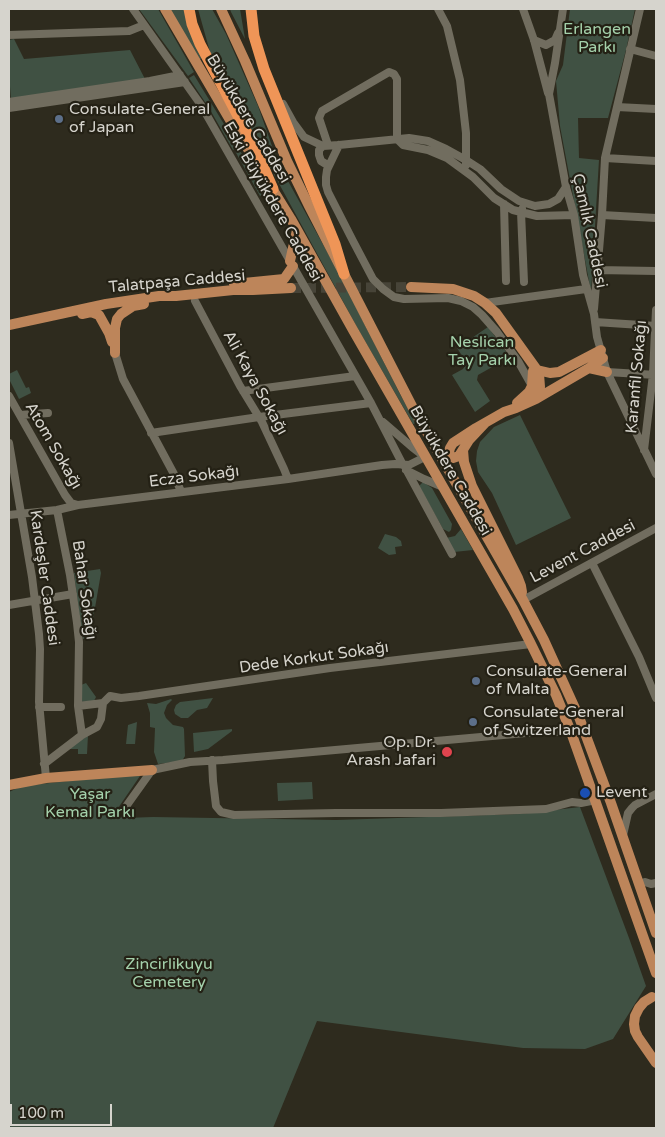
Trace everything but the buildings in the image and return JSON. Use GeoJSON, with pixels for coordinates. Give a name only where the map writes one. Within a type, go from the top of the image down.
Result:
{"type":"FeatureCollection","features":[{"type":"Feature","properties":{"kind":"highway"},"geometry":{"type":"LineString","coordinates":[[189,9],[192,24],[200,44],[255,148],[273,189]]}},
{"type":"Feature","properties":{"kind":"highway"},"geometry":{"type":"LineString","coordinates":[[246,9],[249,26],[264,69],[335,244],[344,274]]}},
{"type":"Feature","properties":{"kind":"highway"},"geometry":{"type":"LineString","coordinates":[[251,9],[254,36]]}},
{"type":"Feature","properties":{"kind":"main road","name":"Büyükdere Caddesi"},"geometry":{"type":"LineString","coordinates":[[165,9],[239,136],[297,230],[513,609],[531,644],[553,688],[571,732],[656,973]]}},
{"type":"Feature","properties":{"kind":"main road","name":"Büyükdere Caddesi"},"geometry":{"type":"LineString","coordinates":[[221,9],[246,61],[294,175],[344,274],[431,441],[544,640],[570,695],[592,751],[656,933]]}},
{"type":"Feature","properties":{"kind":"main road"},"geometry":{"type":"LineString","coordinates":[[159,296],[184,290],[284,279],[292,264],[297,230]]}},
{"type":"Feature","properties":{"kind":"main road"},"geometry":{"type":"LineString","coordinates":[[411,287],[453,289],[474,296],[485,303],[496,314],[539,374],[540,387],[534,398],[529,402]]}},
{"type":"Feature","properties":{"kind":"main road","name":"Talatpaşa Caddesi"},"geometry":{"type":"LineString","coordinates":[[10,324],[106,304],[159,296],[233,290],[291,288]]}},
{"type":"Feature","properties":{"kind":"main road"},"geometry":{"type":"LineString","coordinates":[[116,353],[116,322],[122,314],[133,306],[235,294],[253,290]]}},
{"type":"Feature","properties":{"kind":"main road"},"geometry":{"type":"LineString","coordinates":[[66,313],[80,315],[90,312],[99,315],[116,353]]}},
{"type":"Feature","properties":{"kind":"main road"},"geometry":{"type":"LineString","coordinates":[[504,412],[536,399],[588,368],[602,354]]}},
{"type":"Feature","properties":{"kind":"main road"},"geometry":{"type":"LineString","coordinates":[[537,370],[550,373],[559,372],[602,354]]}},
{"type":"Feature","properties":{"kind":"main road"},"geometry":{"type":"LineString","coordinates":[[485,423],[473,435],[459,456],[450,457],[449,452],[453,444],[476,428],[504,412],[529,392],[532,386],[533,371],[528,359]]}},
{"type":"Feature","properties":{"kind":"main road"},"geometry":{"type":"LineString","coordinates":[[588,368],[607,372]]}},
{"type":"Feature","properties":{"kind":"main road"},"geometry":{"type":"LineString","coordinates":[[425,457],[431,441],[440,444],[453,444]]}},
{"type":"Feature","properties":{"kind":"main road"},"geometry":{"type":"LineString","coordinates":[[463,450],[464,462],[470,479],[518,578],[521,586],[522,600]]}},
{"type":"Feature","properties":{"kind":"main road"},"geometry":{"type":"LineString","coordinates":[[9,786],[46,778],[152,770]]}},
{"type":"Feature","properties":{"kind":"main road"},"geometry":{"type":"LineString","coordinates":[[652,997],[639,1008],[634,1024],[638,1037],[656,1063]]}},
{"type":"Feature","properties":{"kind":"street","name":"Eski Büyükdere Caddesi"},"geometry":{"type":"LineString","coordinates":[[133,9],[201,105],[371,404],[452,554]]}},
{"type":"Feature","properties":{"kind":"street"},"geometry":{"type":"LineString","coordinates":[[438,9],[447,26],[460,80],[466,133],[465,171]]}},
{"type":"Feature","properties":{"kind":"street"},"geometry":{"type":"LineString","coordinates":[[523,9],[549,94]]}},
{"type":"Feature","properties":{"kind":"street","name":"Çamlık Caddesi"},"geometry":{"type":"LineString","coordinates":[[563,9],[549,94],[566,187],[574,215],[582,275],[607,372],[646,453]]}},
{"type":"Feature","properties":{"kind":"street"},"geometry":{"type":"LineString","coordinates":[[640,9],[605,158],[594,318],[656,326]]}},
{"type":"Feature","properties":{"kind":"street"},"geometry":{"type":"LineString","coordinates":[[534,40],[546,45],[555,40],[562,24]]}},
{"type":"Feature","properties":{"kind":"street"},"geometry":{"type":"LineString","coordinates":[[9,36],[129,31],[144,25]]}},
{"type":"Feature","properties":{"kind":"street"},"geometry":{"type":"LineString","coordinates":[[630,49],[656,56]]}},
{"type":"Feature","properties":{"kind":"street"},"geometry":{"type":"LineString","coordinates":[[259,52],[293,122],[304,137],[325,146],[409,138],[428,141],[466,160],[520,201],[535,206],[549,204],[558,199],[566,187]]}},
{"type":"Feature","properties":{"kind":"street"},"geometry":{"type":"LineString","coordinates":[[325,146],[319,118],[322,111],[389,72],[394,74],[397,79],[398,140],[403,145],[428,150],[447,158],[473,177],[494,198],[513,210],[537,216],[574,215]]}},
{"type":"Feature","properties":{"kind":"street"},"geometry":{"type":"LineString","coordinates":[[9,102],[150,81],[183,78]]}},
{"type":"Feature","properties":{"kind":"street"},"geometry":{"type":"LineString","coordinates":[[9,108],[183,78]]}},
{"type":"Feature","properties":{"kind":"street"},"geometry":{"type":"LineString","coordinates":[[617,107],[656,109]]}},
{"type":"Feature","properties":{"kind":"street"},"geometry":{"type":"LineString","coordinates":[[339,145],[326,177],[328,192],[373,279],[394,297],[404,299],[448,298],[461,301],[473,307],[482,314],[497,332],[518,361],[532,386]]}},
{"type":"Feature","properties":{"kind":"street"},"geometry":{"type":"LineString","coordinates":[[325,146],[320,150],[320,161],[329,166]]}},
{"type":"Feature","properties":{"kind":"street"},"geometry":{"type":"LineString","coordinates":[[605,158],[656,162]]}},
{"type":"Feature","properties":{"kind":"street"},"geometry":{"type":"LineString","coordinates":[[524,282],[520,212],[527,203]]}},
{"type":"Feature","properties":{"kind":"street"},"geometry":{"type":"LineString","coordinates":[[504,204],[506,281]]}},
{"type":"Feature","properties":{"kind":"street"},"geometry":{"type":"LineString","coordinates":[[602,215],[656,218]]}},
{"type":"Feature","properties":{"kind":"street"},"geometry":{"type":"LineString","coordinates":[[597,270],[656,271]]}},
{"type":"Feature","properties":{"kind":"street"},"geometry":{"type":"LineString","coordinates":[[485,303],[586,288]]}},
{"type":"Feature","properties":{"kind":"street","name":"Ali Kaya Sokağı"},"geometry":{"type":"LineString","coordinates":[[195,301],[259,417],[288,479]]}},
{"type":"Feature","properties":{"kind":"street","name":"Karanfil Sokağı"},"geometry":{"type":"LineString","coordinates":[[656,310],[655,375],[646,453],[656,474]]}},
{"type":"Feature","properties":{"kind":"street"},"geometry":{"type":"LineString","coordinates":[[116,353],[123,379],[181,492]]}},
{"type":"Feature","properties":{"kind":"street"},"geometry":{"type":"LineString","coordinates":[[607,372],[655,375]]}},
{"type":"Feature","properties":{"kind":"street"},"geometry":{"type":"LineString","coordinates":[[243,391],[355,376]]}},
{"type":"Feature","properties":{"kind":"street","name":"Atom Sokağı"},"geometry":{"type":"LineString","coordinates":[[9,396],[65,495],[72,503],[78,505]]}},
{"type":"Feature","properties":{"kind":"street"},"geometry":{"type":"LineString","coordinates":[[151,433],[259,417],[371,404]]}},
{"type":"Feature","properties":{"kind":"street"},"geometry":{"type":"LineString","coordinates":[[20,415],[48,413]]}},
{"type":"Feature","properties":{"kind":"street"},"geometry":{"type":"LineString","coordinates":[[377,415],[425,457],[404,467]]}},
{"type":"Feature","properties":{"kind":"street","name":"Kardeşler Caddesi"},"geometry":{"type":"LineString","coordinates":[[9,443],[32,576],[40,649],[39,707],[46,778]]}},
{"type":"Feature","properties":{"kind":"street"},"geometry":{"type":"LineString","coordinates":[[646,453],[656,453]]}},
{"type":"Feature","properties":{"kind":"street","name":"Ecza Sokağı"},"geometry":{"type":"LineString","coordinates":[[9,515],[382,466],[404,467]]}},
{"type":"Feature","properties":{"kind":"street"},"geometry":{"type":"LineString","coordinates":[[404,467],[442,487]]}},
{"type":"Feature","properties":{"kind":"street","name":"Bahar Sokağı"},"geometry":{"type":"LineString","coordinates":[[57,510],[73,594],[79,642],[78,706],[82,735]]}},
{"type":"Feature","properties":{"kind":"street","name":"Levent Caddesi"},"geometry":{"type":"LineString","coordinates":[[522,600],[656,528]]}},
{"type":"Feature","properties":{"kind":"street"},"geometry":{"type":"LineString","coordinates":[[592,563],[656,698]]}},
{"type":"Feature","properties":{"kind":"street"},"geometry":{"type":"LineString","coordinates":[[9,605],[73,594]]}},
{"type":"Feature","properties":{"kind":"street","name":"Dede Korkut Sokağı"},"geometry":{"type":"LineString","coordinates":[[78,706],[103,703],[110,696],[121,698],[330,668],[531,644]]}},
{"type":"Feature","properties":{"kind":"street"},"geometry":{"type":"LineString","coordinates":[[44,764],[82,735],[97,727],[101,719],[103,703]]}},
{"type":"Feature","properties":{"kind":"street"},"geometry":{"type":"LineString","coordinates":[[39,707],[61,707]]}},
{"type":"Feature","properties":{"kind":"street"},"geometry":{"type":"LineString","coordinates":[[127,805],[152,770],[190,762],[537,732],[571,732]]}},
{"type":"Feature","properties":{"kind":"street"},"geometry":{"type":"LineString","coordinates":[[212,760],[216,806],[221,812],[234,815],[441,813],[527,810],[546,809],[572,802],[581,803],[596,800]]}},
{"type":"Feature","properties":{"kind":"street"},"geometry":{"type":"LineString","coordinates":[[622,837],[632,808],[656,794]]}},
{"type":"Feature","properties":{"kind":"street"},"geometry":{"type":"LineString","coordinates":[[639,884],[645,882],[656,883]]}},
{"type":"Feature","properties":{"kind":"green space"},"geometry":{"type":"Polygon","coordinates":[[[139,9],[158,9],[194,72],[188,76],[139,9]]]}},
{"type":"Feature","properties":{"kind":"green space"},"geometry":{"type":"Polygon","coordinates":[[[169,9],[185,9],[202,58],[199,60],[169,9]]]}},
{"type":"Feature","properties":{"kind":"green space"},"geometry":{"type":"Polygon","coordinates":[[[198,9],[212,9],[226,34],[258,106],[272,146],[288,181],[336,268],[416,423],[413,424],[358,329],[239,110],[210,52],[198,9]]]}},
{"type":"Feature","properties":{"kind":"green space"},"geometry":{"type":"Polygon","coordinates":[[[230,9],[240,9],[245,39],[231,12],[230,9]]]}},
{"type":"Feature","properties":{"kind":"green space","name":"Erlangen Parkı"},"geometry":{"type":"Polygon","coordinates":[[[570,9],[635,9],[608,118],[578,118],[579,158],[599,160],[591,292],[560,126],[556,81],[563,65],[570,9]]]}},
{"type":"Feature","properties":{"kind":"green space"},"geometry":{"type":"Polygon","coordinates":[[[14,39],[24,59],[130,50],[145,79],[11,100],[9,40],[14,39]]]}},
{"type":"Feature","properties":{"kind":"green space"},"geometry":{"type":"Polygon","coordinates":[[[194,75],[238,147],[233,150],[189,78],[194,75]]]}},
{"type":"Feature","properties":{"kind":"green space"},"geometry":{"type":"Polygon","coordinates":[[[239,149],[265,193],[260,196],[235,151],[239,149]]]}},
{"type":"Feature","properties":{"kind":"green space","name":"Neslican Tay Parkı"},"geometry":{"type":"Polygon","coordinates":[[[488,327],[510,357],[478,375],[477,380],[490,401],[475,412],[452,375],[465,366],[465,360],[457,348],[488,327]]]}},
{"type":"Feature","properties":{"kind":"green space"},"geometry":{"type":"Polygon","coordinates":[[[17,370],[26,388],[29,387],[31,393],[19,399],[9,379],[9,374],[17,370]]]}},
{"type":"Feature","properties":{"kind":"green space"},"geometry":{"type":"Polygon","coordinates":[[[520,415],[571,518],[516,545],[492,493],[478,472],[476,461],[480,442],[494,427],[520,415]]]}},
{"type":"Feature","properties":{"kind":"green space"},"geometry":{"type":"Polygon","coordinates":[[[423,482],[432,488],[452,524],[449,532],[443,529],[419,486],[423,482]]]}},
{"type":"Feature","properties":{"kind":"green space"},"geometry":{"type":"Polygon","coordinates":[[[461,529],[473,550],[454,552],[446,538],[455,536],[461,529]]]}},
{"type":"Feature","properties":{"kind":"green space"},"geometry":{"type":"Polygon","coordinates":[[[385,534],[396,537],[401,541],[402,546],[395,547],[396,554],[389,555],[378,548],[385,534]]]}},
{"type":"Feature","properties":{"kind":"green space"},"geometry":{"type":"Polygon","coordinates":[[[100,569],[101,573],[90,637],[83,639],[74,573],[100,569]]]}},
{"type":"Feature","properties":{"kind":"green space"},"geometry":{"type":"Polygon","coordinates":[[[86,683],[96,697],[94,701],[80,702],[81,685],[86,683]]]}},
{"type":"Feature","properties":{"kind":"green space"},"geometry":{"type":"Polygon","coordinates":[[[213,698],[207,708],[197,710],[188,718],[181,718],[175,714],[176,705],[180,702],[213,698]]]}},
{"type":"Feature","properties":{"kind":"green space"},"geometry":{"type":"Polygon","coordinates":[[[171,699],[164,713],[173,725],[183,727],[184,729],[185,756],[182,761],[158,764],[154,752],[155,728],[150,727],[150,713],[147,703],[156,704],[171,699]]]}},
{"type":"Feature","properties":{"kind":"green space"},"geometry":{"type":"Polygon","coordinates":[[[137,722],[135,744],[126,744],[128,725],[137,722]]]}},
{"type":"Feature","properties":{"kind":"green space"},"geometry":{"type":"Polygon","coordinates":[[[232,729],[232,731],[208,749],[194,752],[193,733],[232,729]]]}},
{"type":"Feature","properties":{"kind":"green space"},"geometry":{"type":"Polygon","coordinates":[[[88,735],[87,754],[78,754],[78,749],[67,749],[88,735]]]}},
{"type":"Feature","properties":{"kind":"green space","name":"Zincirlikuyu Cemetery"},"geometry":{"type":"Polygon","coordinates":[[[142,773],[114,814],[125,818],[336,820],[520,814],[580,807],[646,986],[613,1039],[585,1049],[523,1048],[317,1021],[273,1128],[9,1128],[9,792],[22,786],[142,773]]]}},
{"type":"Feature","properties":{"kind":"green space"},"geometry":{"type":"Polygon","coordinates":[[[312,782],[313,799],[278,801],[277,783],[312,782]]]}},
{"type":"Feature","properties":{"kind":"tunnel"},"geometry":{"type":"LineString","coordinates":[[291,288],[411,287]]}},
{"type":"Feature","properties":{"kind":"place","name":"Consulate-General of Japan"},"geometry":{"type":"Point","coordinates":[59,119]}},
{"type":"Feature","properties":{"kind":"place","name":"Consulate-General of Malta"},"geometry":{"type":"Point","coordinates":[476,681]}},
{"type":"Feature","properties":{"kind":"place","name":"Consulate-General of Switzerland"},"geometry":{"type":"Point","coordinates":[473,722]}},
{"type":"Feature","properties":{"kind":"place","name":"Op. Dr. Arash Jafari"},"geometry":{"type":"Point","coordinates":[447,752]}},
{"type":"Feature","properties":{"kind":"place","name":"Levent"},"geometry":{"type":"Point","coordinates":[585,793]}},
{"type":"Feature","properties":{"kind":"park label","name":"Yaşar Kemal Parkı"},"geometry":{"type":"Point","coordinates":[90,804]}}]}
